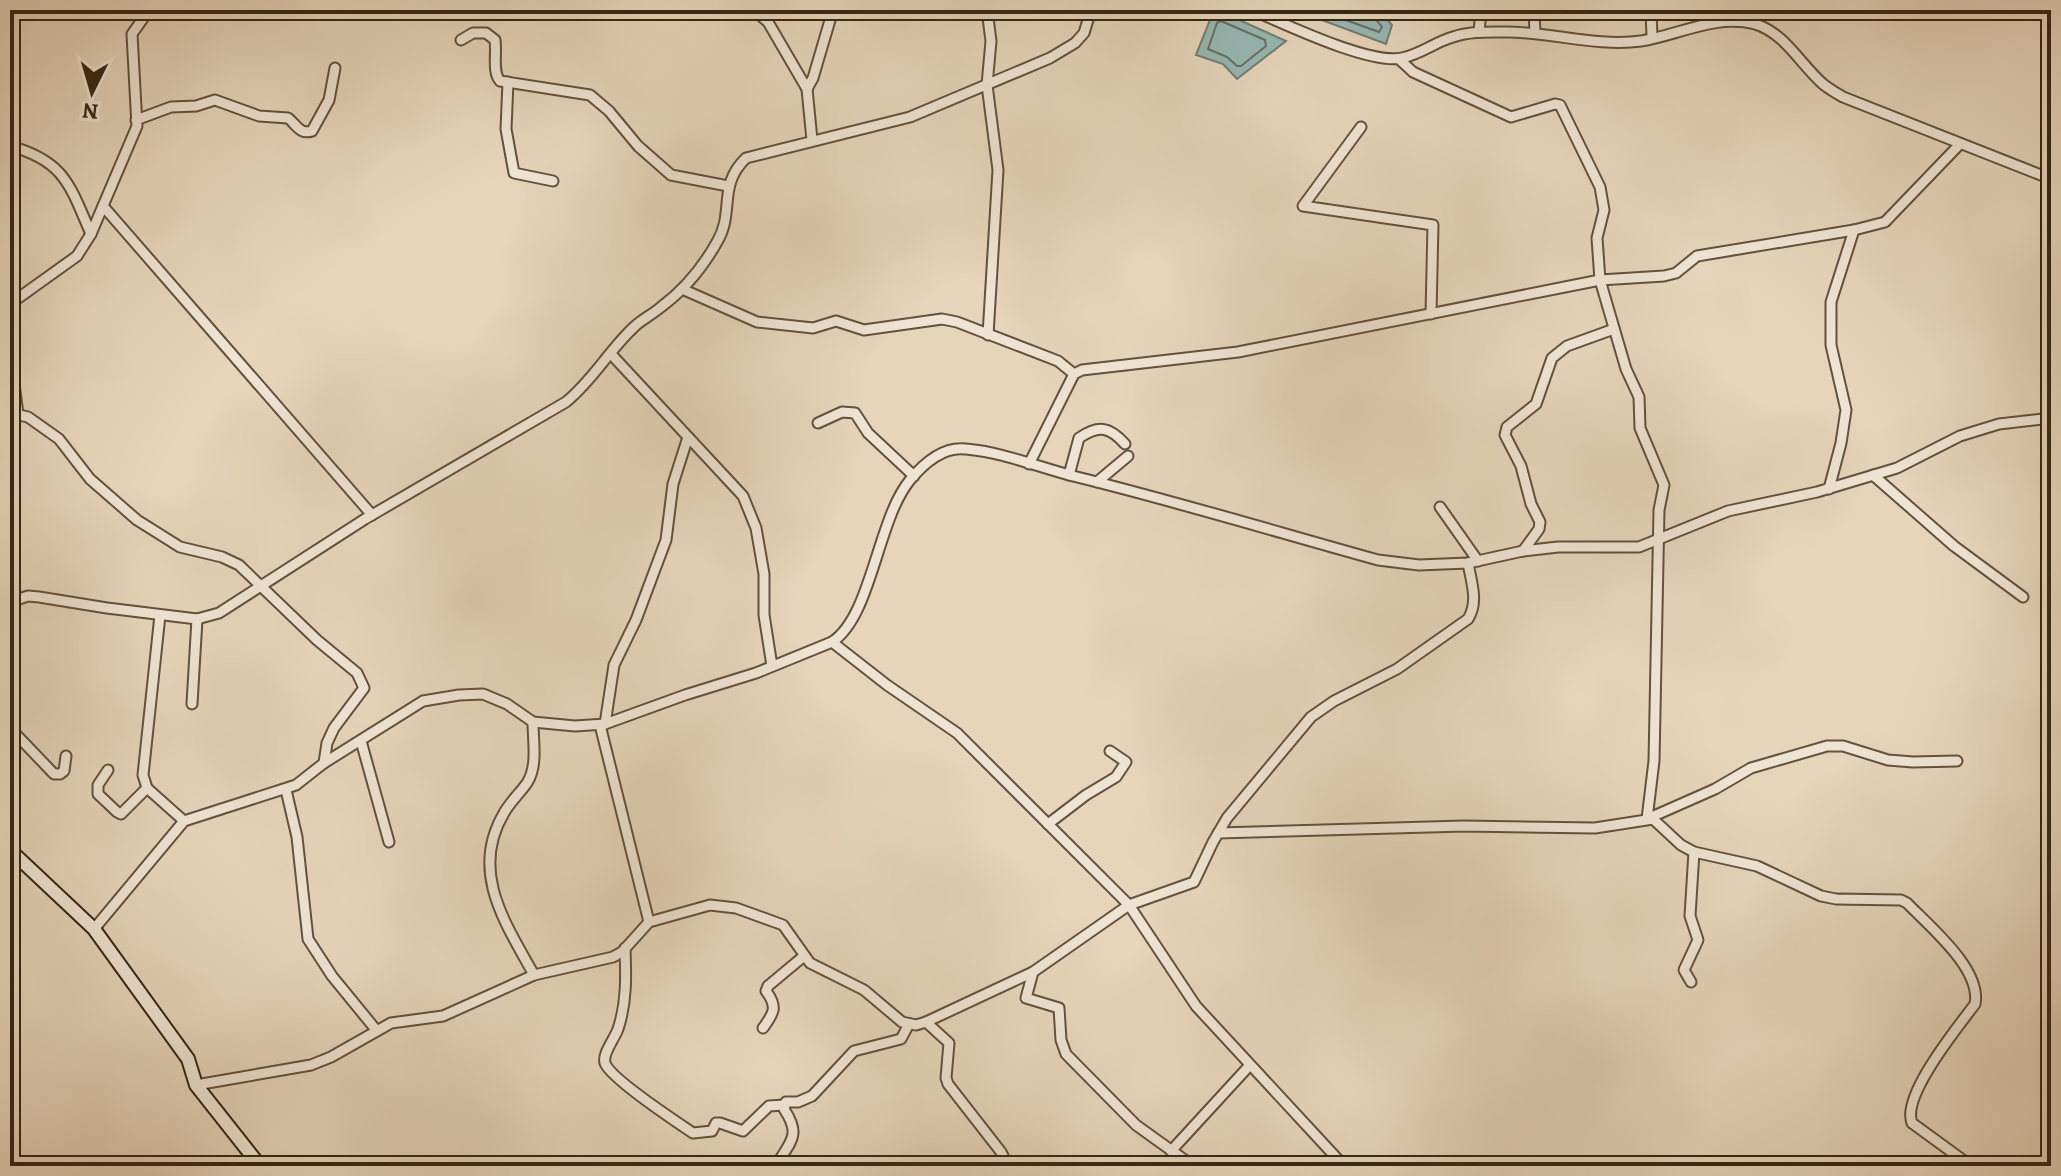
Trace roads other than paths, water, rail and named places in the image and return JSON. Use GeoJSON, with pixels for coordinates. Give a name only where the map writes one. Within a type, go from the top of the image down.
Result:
{"type":"FeatureCollection","features":[{"type":"Feature","properties":{"kind":"street"},"geometry":{"type":"LineString","coordinates":[[10,304],[77,256],[91,234],[132,139],[136,120],[132,34],[149,10]]}},
{"type":"Feature","properties":{"kind":"street"},"geometry":{"type":"LineString","coordinates":[[754,10],[768,22],[807,89],[812,140]]}},
{"type":"Feature","properties":{"kind":"street"},"geometry":{"type":"LineString","coordinates":[[807,89],[833,10]]}},
{"type":"Feature","properties":{"kind":"street"},"geometry":{"type":"LineString","coordinates":[[987,10],[991,41],[987,85],[998,170],[988,335]]}},
{"type":"Feature","properties":{"kind":"street"},"geometry":{"type":"LineString","coordinates":[[10,602],[28,596],[39,597],[197,619],[219,613],[372,515],[566,402],[581,390],[631,330],[682,289],[705,262],[720,239],[728,186],[734,169],[746,158],[910,117],[1050,58],[1075,43],[1088,24],[1091,10]]}},
{"type":"Feature","properties":{"kind":"street"},"geometry":{"type":"LineString","coordinates":[[1252,10],[1339,46],[1399,59],[1452,37],[1479,32],[1535,33],[1625,42],[1730,21],[1754,24],[1772,32],[1823,84],[1843,97],[2051,179]]}},
{"type":"Feature","properties":{"kind":"street"},"geometry":{"type":"LineString","coordinates":[[1479,32],[1481,10]]}},
{"type":"Feature","properties":{"kind":"street"},"geometry":{"type":"LineString","coordinates":[[1534,10],[1535,33]]}},
{"type":"Feature","properties":{"kind":"street"},"geometry":{"type":"LineString","coordinates":[[1651,10],[1652,37]]}},
{"type":"Feature","properties":{"kind":"street"},"geometry":{"type":"LineString","coordinates":[[1730,21],[1731,10]]}},
{"type":"Feature","properties":{"kind":"street"},"geometry":{"type":"LineString","coordinates":[[461,40],[473,33],[486,33],[495,40],[497,79],[590,95],[609,111],[638,146],[671,175],[728,186]]}},
{"type":"Feature","properties":{"kind":"street"},"geometry":{"type":"LineString","coordinates":[[1399,59],[1413,72],[1511,117],[1560,105],[1600,187],[1604,210],[1597,238],[1600,280],[1626,369],[1639,397],[1640,428],[1664,485],[1659,510],[1654,761],[1647,819]]}},
{"type":"Feature","properties":{"kind":"street"},"geometry":{"type":"LineString","coordinates":[[136,120],[171,107],[196,106],[215,100],[259,116],[288,118],[307,133],[312,131],[329,100],[335,68]]}},
{"type":"Feature","properties":{"kind":"street"},"geometry":{"type":"LineString","coordinates":[[508,82],[506,129],[514,173],[553,181]]}},
{"type":"Feature","properties":{"kind":"street"},"geometry":{"type":"LineString","coordinates":[[1361,127],[1303,206],[1433,225],[1431,314]]}},
{"type":"Feature","properties":{"kind":"street"},"geometry":{"type":"LineString","coordinates":[[1029,464],[1074,374],[1082,370],[1238,352],[1600,280],[1664,276],[1684,268],[1697,256],[1854,230],[1885,222],[1960,144]]}},
{"type":"Feature","properties":{"kind":"street"},"geometry":{"type":"LineString","coordinates":[[10,146],[38,156],[57,168],[68,183],[91,234]]}},
{"type":"Feature","properties":{"kind":"street"},"geometry":{"type":"LineString","coordinates":[[103,206],[372,515]]}},
{"type":"Feature","properties":{"kind":"street"},"geometry":{"type":"LineString","coordinates":[[1829,489],[1846,410],[1831,345],[1831,302],[1854,230]]}},
{"type":"Feature","properties":{"kind":"street"},"geometry":{"type":"LineString","coordinates":[[682,289],[757,322],[813,328],[836,321],[864,330],[942,319],[957,322],[1058,361],[1074,374]]}},
{"type":"Feature","properties":{"kind":"street"},"geometry":{"type":"LineString","coordinates":[[1523,551],[1539,529],[1540,522],[1531,504],[1521,466],[1505,435],[1507,427],[1536,404],[1552,358],[1567,346],[1614,329]]}},
{"type":"Feature","properties":{"kind":"street"},"geometry":{"type":"LineString","coordinates":[[10,353],[14,414],[38,423],[59,439],[90,479],[137,520],[180,547],[231,560],[357,673],[363,682],[362,694],[330,736],[324,763]]}},
{"type":"Feature","properties":{"kind":"street"},"geometry":{"type":"LineString","coordinates":[[611,354],[743,496],[756,528],[764,574],[764,615],[772,666]]}},
{"type":"Feature","properties":{"kind":"street"},"geometry":{"type":"LineString","coordinates":[[818,423],[842,412],[855,413],[868,433],[914,476]]}},
{"type":"Feature","properties":{"kind":"street"},"geometry":{"type":"LineString","coordinates":[[94,929],[184,821],[286,790],[423,701],[483,694],[495,697],[533,722],[575,726],[602,724],[772,666],[832,642],[842,636],[849,623],[875,563],[890,514],[914,476],[935,456],[950,450],[966,448],[1378,560],[1419,565],[1473,562],[1523,551],[1572,546],[1639,547],[1728,511],[1829,489],[1897,468],[1960,436],[1999,424],[2051,418]]}},
{"type":"Feature","properties":{"kind":"street"},"geometry":{"type":"LineString","coordinates":[[1069,475],[1079,438],[1091,430],[1104,428],[1114,431],[1125,444]]}},
{"type":"Feature","properties":{"kind":"street"},"geometry":{"type":"LineString","coordinates":[[649,922],[602,724],[614,665],[636,620],[666,540],[673,484],[688,437]]}},
{"type":"Feature","properties":{"kind":"street"},"geometry":{"type":"LineString","coordinates":[[1097,482],[1128,456]]}},
{"type":"Feature","properties":{"kind":"street"},"geometry":{"type":"LineString","coordinates":[[1873,475],[1954,546],[2023,597]]}},
{"type":"Feature","properties":{"kind":"street"},"geometry":{"type":"LineString","coordinates":[[196,1085],[311,1065],[398,1020],[433,1018],[452,1013],[534,975],[613,957],[649,922],[710,905],[736,908],[783,925],[804,956],[818,969],[864,990],[894,1017],[909,1024],[926,1022],[1033,972],[1129,905],[1194,882],[1218,833],[1311,717],[1334,701],[1397,669],[1468,619],[1474,598],[1473,562],[1440,507]]}},
{"type":"Feature","properties":{"kind":"street"},"geometry":{"type":"LineString","coordinates":[[160,615],[143,775],[147,788],[184,821]]}},
{"type":"Feature","properties":{"kind":"street"},"geometry":{"type":"LineString","coordinates":[[192,704],[197,619]]}},
{"type":"Feature","properties":{"kind":"street"},"geometry":{"type":"LineString","coordinates":[[832,642],[957,733],[1129,905],[1196,1006],[1344,1166]]}},
{"type":"Feature","properties":{"kind":"street"},"geometry":{"type":"LineString","coordinates":[[533,722],[533,771],[504,812],[496,831],[490,871],[498,910],[534,975]]}},
{"type":"Feature","properties":{"kind":"street"},"geometry":{"type":"LineString","coordinates":[[10,728],[54,774],[64,771],[66,756]]}},
{"type":"Feature","properties":{"kind":"street"},"geometry":{"type":"LineString","coordinates":[[361,741],[389,842]]}},
{"type":"Feature","properties":{"kind":"street"},"geometry":{"type":"LineString","coordinates":[[1218,833],[1464,826],[1595,828],[1647,819],[1715,789],[1751,768],[1827,746],[1843,746],[1888,760],[1957,761]]}},
{"type":"Feature","properties":{"kind":"street"},"geometry":{"type":"LineString","coordinates":[[1048,824],[1116,777],[1126,762],[1110,751]]}},
{"type":"Feature","properties":{"kind":"street"},"geometry":{"type":"LineString","coordinates":[[108,770],[98,785],[98,794],[121,814],[147,788]]}},
{"type":"Feature","properties":{"kind":"street"},"geometry":{"type":"LineString","coordinates":[[286,790],[297,837],[308,939],[332,976],[377,1031]]}},
{"type":"Feature","properties":{"kind":"street"},"geometry":{"type":"LineString","coordinates":[[1647,819],[1658,821],[1681,845],[1694,852],[1757,866],[1828,898],[1901,900],[1961,959],[1976,993],[1975,1004],[1922,1079],[1910,1119],[1971,1166]]}},
{"type":"Feature","properties":{"kind":"street"},"geometry":{"type":"LineString","coordinates":[[10,850],[94,929],[188,1059],[196,1085],[260,1166]]}},
{"type":"Feature","properties":{"kind":"street"},"geometry":{"type":"LineString","coordinates":[[1691,982],[1684,970],[1698,940],[1690,916],[1694,852]]}},
{"type":"Feature","properties":{"kind":"street"},"geometry":{"type":"LineString","coordinates":[[625,948],[625,999],[618,1028],[605,1057],[607,1067],[651,1106],[693,1133],[712,1131],[716,1123],[743,1131],[769,1106],[798,1102],[812,1096],[854,1051],[901,1039],[909,1024]]}},
{"type":"Feature","properties":{"kind":"street"},"geometry":{"type":"LineString","coordinates":[[763,1028],[775,1007],[766,991],[768,986],[804,956]]}},
{"type":"Feature","properties":{"kind":"street"},"geometry":{"type":"LineString","coordinates":[[1033,972],[1026,998],[1059,1008],[1061,1040],[1066,1054],[1136,1125],[1193,1166]]}},
{"type":"Feature","properties":{"kind":"street"},"geometry":{"type":"LineString","coordinates":[[926,1022],[949,1043],[948,1084],[1001,1152],[1008,1166]]}},
{"type":"Feature","properties":{"kind":"street"},"geometry":{"type":"LineString","coordinates":[[1171,1151],[1250,1065]]}},
{"type":"Feature","properties":{"kind":"street"},"geometry":{"type":"LineString","coordinates":[[776,1166],[795,1133],[784,1105]]}},
{"type":"Feature","properties":{"kind":"street"},"geometry":{"type":"LineString","coordinates":[[2025,1166],[2051,1161]]}},
{"type":"Feature","properties":{"kind":"water"},"geometry":{"type":"Polygon","coordinates":[[[1214,10],[1286,41],[1237,79],[1223,64],[1196,55],[1214,10]]]}},
{"type":"Feature","properties":{"kind":"water"},"geometry":{"type":"Polygon","coordinates":[[[1295,10],[1379,10],[1392,25],[1386,44],[1295,10]]]}}]}
